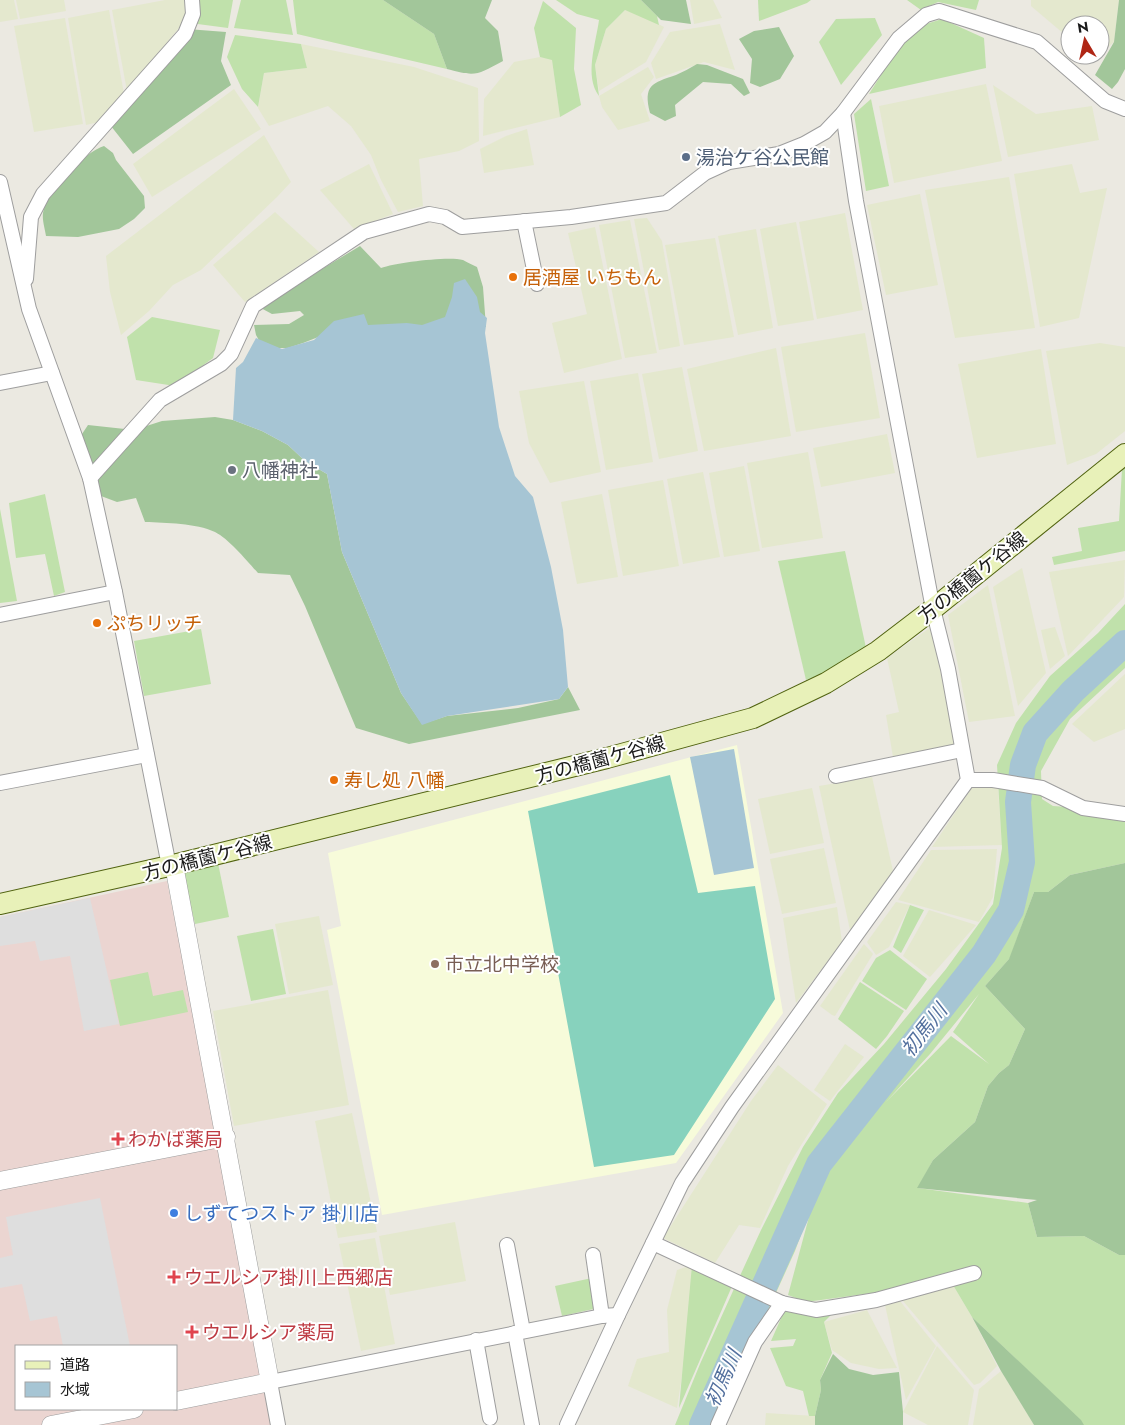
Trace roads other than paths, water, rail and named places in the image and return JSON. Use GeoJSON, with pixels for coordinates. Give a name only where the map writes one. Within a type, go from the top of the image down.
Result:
{"type":"FeatureCollection","features":[{"type":"Feature","properties":{"kind":"main road","name":"方の橋薗ケ谷線"},"geometry":{"type":"LineString","coordinates":[[0,904],[172,866],[607,758],[753,718],[826,683],[878,651],[1125,454]]}},
{"type":"Feature","properties":{"kind":"street"},"geometry":{"type":"LineString","coordinates":[[25,292],[32,217],[43,194],[185,34],[193,14],[192,0]]}},
{"type":"Feature","properties":{"kind":"street"},"geometry":{"type":"LineString","coordinates":[[90,478],[160,400],[221,364],[231,354],[253,306],[364,232],[428,214],[446,216],[462,227],[649,207],[666,203],[713,169],[729,162],[779,154],[804,144],[825,132],[844,113],[899,38],[926,15],[939,11],[1037,42],[1105,101],[1125,109]]}},
{"type":"Feature","properties":{"kind":"street"},"geometry":{"type":"LineString","coordinates":[[567,1425],[682,1183],[732,1106],[968,780],[948,669],[933,609],[856,201],[844,113]]}},
{"type":"Feature","properties":{"kind":"street"},"geometry":{"type":"LineString","coordinates":[[0,182],[29,309],[90,478],[172,866],[226,1137],[278,1425]]}},
{"type":"Feature","properties":{"kind":"street"},"geometry":{"type":"LineString","coordinates":[[524,221],[537,284]]}},
{"type":"Feature","properties":{"kind":"street"},"geometry":{"type":"LineString","coordinates":[[0,383],[52,372]]}},
{"type":"Feature","properties":{"kind":"street"},"geometry":{"type":"LineString","coordinates":[[0,615],[115,592]]}},
{"type":"Feature","properties":{"kind":"street"},"geometry":{"type":"LineString","coordinates":[[836,776],[962,750]]}},
{"type":"Feature","properties":{"kind":"street"},"geometry":{"type":"LineString","coordinates":[[0,783],[147,754]]}},
{"type":"Feature","properties":{"kind":"street"},"geometry":{"type":"LineString","coordinates":[[968,780],[992,780],[1042,788],[1082,808],[1125,814]]}},
{"type":"Feature","properties":{"kind":"street"},"geometry":{"type":"LineString","coordinates":[[0,1181],[226,1137]]}},
{"type":"Feature","properties":{"kind":"street"},"geometry":{"type":"LineString","coordinates":[[653,1243],[779,1302],[816,1310],[876,1300],[974,1273]]}},
{"type":"Feature","properties":{"kind":"street"},"geometry":{"type":"LineString","coordinates":[[507,1245],[532,1425]]}},
{"type":"Feature","properties":{"kind":"street"},"geometry":{"type":"LineString","coordinates":[[593,1255],[602,1316]]}},
{"type":"Feature","properties":{"kind":"street"},"geometry":{"type":"LineString","coordinates":[[718,1425],[755,1342],[779,1302]]}},
{"type":"Feature","properties":{"kind":"street"},"geometry":{"type":"LineString","coordinates":[[178,1400],[476,1340],[602,1316],[618,1315]]}},
{"type":"Feature","properties":{"kind":"street"},"geometry":{"type":"LineString","coordinates":[[476,1340],[490,1418]]}},
{"type":"Feature","properties":{"kind":"street"},"geometry":{"type":"LineString","coordinates":[[51,1425],[129,1410]]}},
{"type":"Feature","properties":{"kind":"water"},"geometry":{"type":"Polygon","coordinates":[[[465,279],[477,297],[480,312],[487,318],[485,333],[499,427],[515,476],[533,497],[551,567],[563,630],[568,687],[559,699],[447,716],[422,725],[401,693],[342,552],[327,474],[305,461],[288,445],[262,431],[233,420],[236,368],[243,362],[256,338],[282,349],[314,340],[334,321],[364,314],[368,325],[407,323],[422,325],[445,317],[452,297],[454,283],[465,279]]]}},
{"type":"Feature","properties":{"kind":"water"},"geometry":{"type":"Polygon","coordinates":[[[734,749],[754,868],[714,875],[690,757],[734,749]]]}},
{"type":"Feature","properties":{"kind":"waterway","name":"初馬川"},"geometry":{"type":"LineString","coordinates":[[702,1425],[819,1164],[984,954],[1011,910],[1022,862],[1018,802],[1023,765],[1035,733],[1073,691],[1125,643]]}},
{"type":"Feature","properties":{"kind":"place","name":"湯治ケ谷公民館"},"geometry":{"type":"Point","coordinates":[686,157]}},
{"type":"Feature","properties":{"kind":"place","name":"居酒屋 いちもん"},"geometry":{"type":"Point","coordinates":[513,277]}},
{"type":"Feature","properties":{"kind":"place","name":"八幡神社"},"geometry":{"type":"Point","coordinates":[232,470]}},
{"type":"Feature","properties":{"kind":"place","name":"ぷちリッチ"},"geometry":{"type":"Point","coordinates":[97,623]}},
{"type":"Feature","properties":{"kind":"place","name":"寿し処 八幡"},"geometry":{"type":"Point","coordinates":[334,780]}},
{"type":"Feature","properties":{"kind":"place","name":"市立北中学校"},"geometry":{"type":"Point","coordinates":[435,964]}},
{"type":"Feature","properties":{"kind":"place","name":"わかば薬局"},"geometry":{"type":"Point","coordinates":[118,1139]}},
{"type":"Feature","properties":{"kind":"place","name":"しずてつストア 掛川店"},"geometry":{"type":"Point","coordinates":[174,1213]}},
{"type":"Feature","properties":{"kind":"place","name":"ウエルシア掛川上西郷店"},"geometry":{"type":"Point","coordinates":[174,1277]}},
{"type":"Feature","properties":{"kind":"place","name":"ウエルシア薬局"},"geometry":{"type":"Point","coordinates":[192,1332]}}]}
